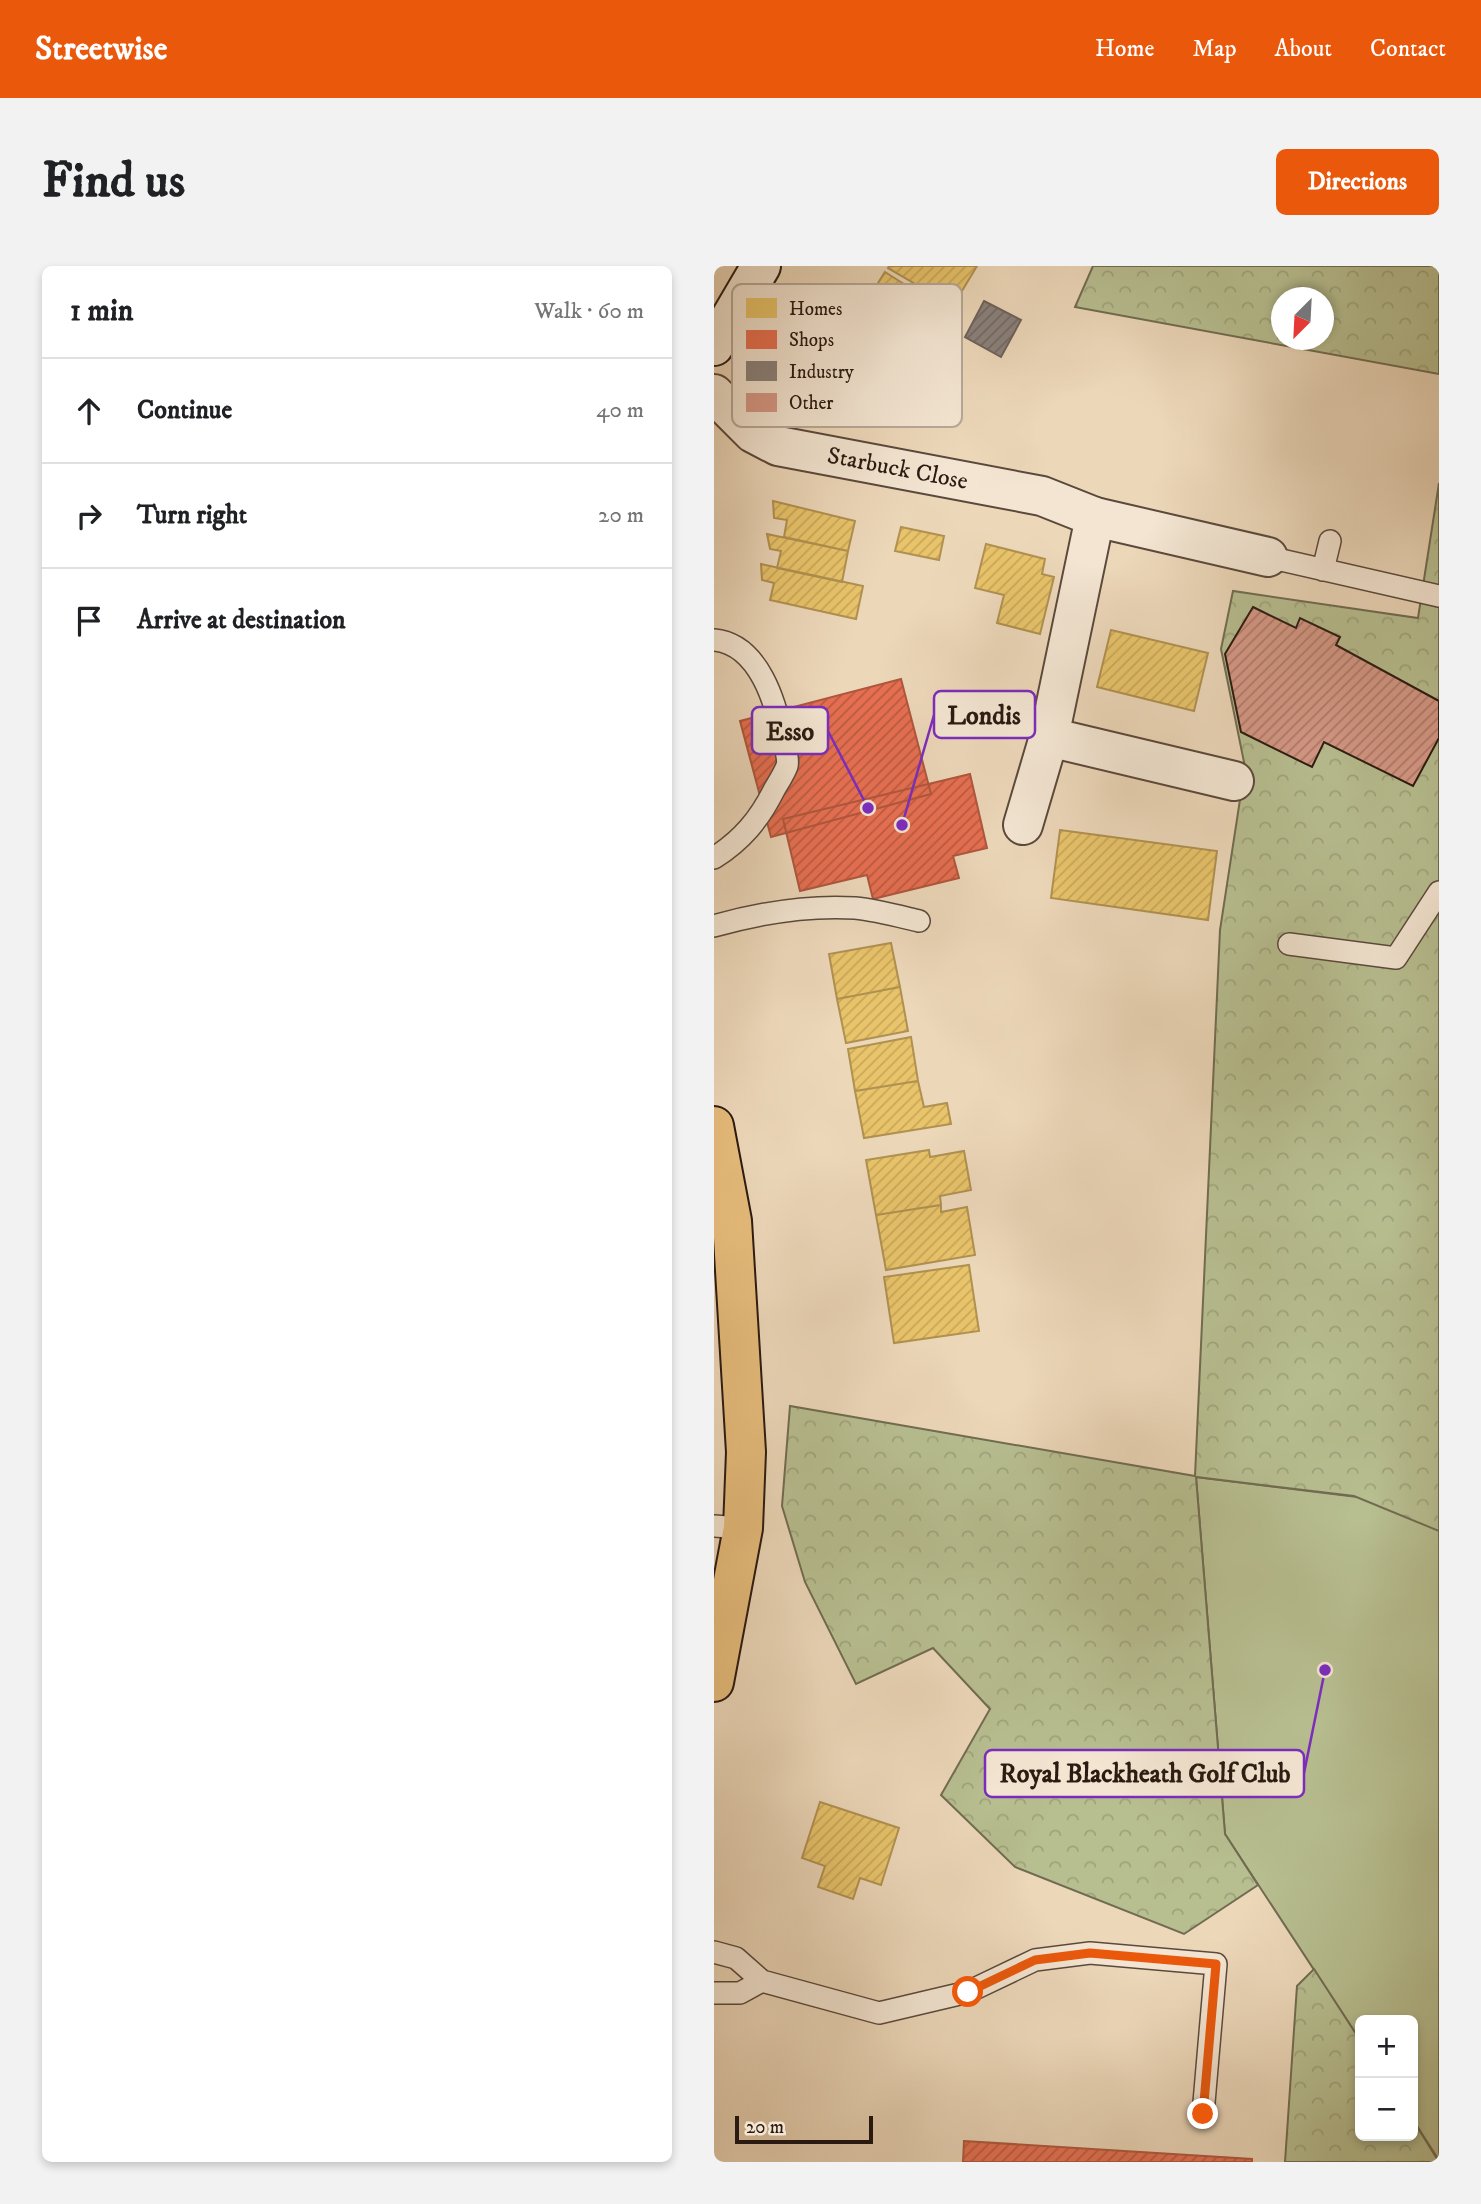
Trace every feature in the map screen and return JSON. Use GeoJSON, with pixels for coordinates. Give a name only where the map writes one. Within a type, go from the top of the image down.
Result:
{"type":"FeatureCollection","features":[{"type":"Feature","properties":{"kind":"main road"},"geometry":{"type":"LineString","coordinates":[[714,1126],[746,1452],[728,1527],[714,1682]]}},
{"type":"Feature","properties":{"kind":"street"},"geometry":{"type":"LineString","coordinates":[[750,284],[761,266]]}},
{"type":"Feature","properties":{"kind":"street"},"geometry":{"type":"LineString","coordinates":[[714,346],[732,315]]}},
{"type":"Feature","properties":{"kind":"street","name":"Starbuck Close"},"geometry":{"type":"LineString","coordinates":[[714,394],[732,412]]}},
{"type":"Feature","properties":{"kind":"street","name":"Starbuck Close"},"geometry":{"type":"LineString","coordinates":[[747,427],[778,446],[1042,496],[1095,517],[1268,557]]}},
{"type":"Feature","properties":{"kind":"street"},"geometry":{"type":"LineString","coordinates":[[1023,825],[1049,737],[1095,517]]}},
{"type":"Feature","properties":{"kind":"street"},"geometry":{"type":"LineString","coordinates":[[1049,737],[1234,781]]}},
{"type":"Feature","properties":{"kind":"lane"},"geometry":{"type":"LineString","coordinates":[[1323,570],[1330,541]]}},
{"type":"Feature","properties":{"kind":"lane"},"geometry":{"type":"LineString","coordinates":[[1268,557],[1439,596]]}},
{"type":"Feature","properties":{"kind":"lane"},"geometry":{"type":"LineString","coordinates":[[714,640],[722,640],[742,650],[769,686],[780,722],[788,764],[753,826],[735,845],[714,858]]}},
{"type":"Feature","properties":{"kind":"lane"},"geometry":{"type":"LineString","coordinates":[[1289,944],[1396,958],[1439,892]]}},
{"type":"Feature","properties":{"kind":"lane"},"geometry":{"type":"LineString","coordinates":[[714,926],[806,907],[857,908],[919,921]]}},
{"type":"Feature","properties":{"kind":"lane"},"geometry":{"type":"LineString","coordinates":[[714,1952],[736,1958],[762,1980],[879,2012],[968,1992],[1035,1960],[1090,1953],[1216,1964],[1203,2114]]}},
{"type":"Feature","properties":{"kind":"lane"},"geometry":{"type":"LineString","coordinates":[[714,1993],[740,1993],[762,1980]]}},
{"type":"Feature","properties":{"kind":"green space"},"geometry":{"type":"Polygon","coordinates":[[[1093,266],[1439,266],[1439,374],[1309,350],[1334,350],[1334,287],[1271,287],[1271,343],[1075,307],[1093,266]]]}},
{"type":"Feature","properties":{"kind":"green space"},"geometry":{"type":"Polygon","coordinates":[[[1439,483],[1439,1531],[1354,1496],[1196,1477],[1225,1834],[1258,1885],[1184,1934],[1015,1867],[941,1795],[990,1709],[933,1648],[856,1684],[805,1582],[782,1506],[790,1406],[1195,1476],[1220,930],[1245,767],[1221,649],[1233,591],[1418,618],[1439,483]]]}},
{"type":"Feature","properties":{"kind":"green space"},"geometry":{"type":"Polygon","coordinates":[[[1196,1477],[1439,1507],[1439,2160],[1418,2128],[1418,2015],[1355,2015],[1355,2032],[1225,1834],[1196,1477]]]}},
{"type":"Feature","properties":{"kind":"green space"},"geometry":{"type":"Polygon","coordinates":[[[1314,1969],[1355,2032],[1355,2141],[1418,2141],[1418,2128],[1439,2162],[1285,2162],[1297,1986],[1314,1969]]]}},
{"type":"Feature","properties":{"kind":"building: Homes"},"geometry":{"type":"Polygon","coordinates":[[[977,266],[962,291],[962,284],[915,284],[888,268],[977,266]]]}},
{"type":"Feature","properties":{"kind":"building: Homes"},"geometry":{"type":"Polygon","coordinates":[[[885,272],[904,284],[877,284],[885,272]]]}},
{"type":"Feature","properties":{"kind":"building: Homes"},"geometry":{"type":"Polygon","coordinates":[[[773,501],[855,521],[848,551],[784,537],[787,520],[774,518],[773,501]]]}},
{"type":"Feature","properties":{"kind":"building: Homes"},"geometry":{"type":"Polygon","coordinates":[[[901,527],[944,536],[939,560],[895,551],[901,527]]]}},
{"type":"Feature","properties":{"kind":"building: Homes"},"geometry":{"type":"Polygon","coordinates":[[[767,534],[848,551],[842,582],[777,568],[781,551],[770,549],[767,534]]]}},
{"type":"Feature","properties":{"kind":"building: Homes"},"geometry":{"type":"Polygon","coordinates":[[[986,544],[1045,559],[1042,574],[1054,577],[1040,634],[997,623],[1004,595],[975,588],[986,544]]]}},
{"type":"Feature","properties":{"kind":"building: Homes"},"geometry":{"type":"Polygon","coordinates":[[[761,564],[863,586],[856,619],[770,600],[774,583],[762,580],[761,564]]]}},
{"type":"Feature","properties":{"kind":"building: Homes"},"geometry":{"type":"Polygon","coordinates":[[[1111,630],[1208,653],[1194,711],[1097,687],[1111,630]]]}},
{"type":"Feature","properties":{"kind":"building: Homes"},"geometry":{"type":"Polygon","coordinates":[[[1060,830],[1217,851],[1208,920],[1051,898],[1060,830]]]}},
{"type":"Feature","properties":{"kind":"building: Homes"},"geometry":{"type":"Polygon","coordinates":[[[891,943],[900,987],[837,999],[829,954],[891,943]]]}},
{"type":"Feature","properties":{"kind":"building: Homes"},"geometry":{"type":"Polygon","coordinates":[[[900,987],[908,1031],[846,1043],[837,999],[900,987]]]}},
{"type":"Feature","properties":{"kind":"building: Homes"},"geometry":{"type":"Polygon","coordinates":[[[911,1037],[918,1081],[855,1091],[848,1049],[911,1037]]]}},
{"type":"Feature","properties":{"kind":"building: Homes"},"geometry":{"type":"Polygon","coordinates":[[[918,1081],[924,1107],[947,1103],[951,1124],[864,1138],[855,1091],[918,1081]]]}},
{"type":"Feature","properties":{"kind":"building: Homes"},"geometry":{"type":"Polygon","coordinates":[[[929,1150],[930,1157],[964,1151],[971,1190],[940,1196],[941,1205],[876,1215],[866,1160],[929,1150]]]}},
{"type":"Feature","properties":{"kind":"building: Homes"},"geometry":{"type":"Polygon","coordinates":[[[941,1205],[941,1212],[967,1207],[975,1255],[886,1270],[876,1215],[941,1205]]]}},
{"type":"Feature","properties":{"kind":"building: Homes"},"geometry":{"type":"Polygon","coordinates":[[[969,1265],[979,1331],[894,1343],[884,1277],[969,1265]]]}},
{"type":"Feature","properties":{"kind":"building: Homes"},"geometry":{"type":"Polygon","coordinates":[[[820,1802],[899,1828],[881,1885],[860,1878],[853,1899],[818,1887],[825,1866],[802,1858],[820,1802]]]}},
{"type":"Feature","properties":{"kind":"building: Shops"},"geometry":{"type":"Polygon","coordinates":[[[901,679],[931,794],[771,837],[740,721],[901,679]]]}},
{"type":"Feature","properties":{"kind":"building: Shops"},"geometry":{"type":"Polygon","coordinates":[[[970,774],[987,848],[953,856],[959,878],[873,899],[867,875],[800,891],[783,819],[970,774]]]}},
{"type":"Feature","properties":{"kind":"building: Shops"},"geometry":{"type":"Polygon","coordinates":[[[964,2141],[1252,2159],[1252,2162],[963,2162],[964,2141]]]}},
{"type":"Feature","properties":{"kind":"building: Industry"},"geometry":{"type":"Polygon","coordinates":[[[984,301],[1021,320],[1001,357],[965,337],[984,301]]]}},
{"type":"Feature","properties":{"kind":"building: Other"},"geometry":{"type":"Polygon","coordinates":[[[1253,607],[1296,628],[1300,618],[1340,637],[1336,645],[1439,701],[1439,738],[1413,786],[1324,742],[1312,767],[1241,732],[1225,654],[1253,607]]]}},
{"type":"Feature","properties":{"kind":"place","name":"Esso"},"geometry":{"type":"Point","coordinates":[868,808]}},
{"type":"Feature","properties":{"kind":"place","name":"Londis"},"geometry":{"type":"Point","coordinates":[902,825]}},
{"type":"Feature","properties":{"kind":"place","name":"Royal Blackheath Golf Club"},"geometry":{"type":"Point","coordinates":[1325,1670]}},
{"type":"Feature","properties":{"kind":"route"},"geometry":{"type":"LineString","coordinates":[[968,1992],[1035,1960],[1090,1953],[1216,1964],[1203,2114]]}}]}
